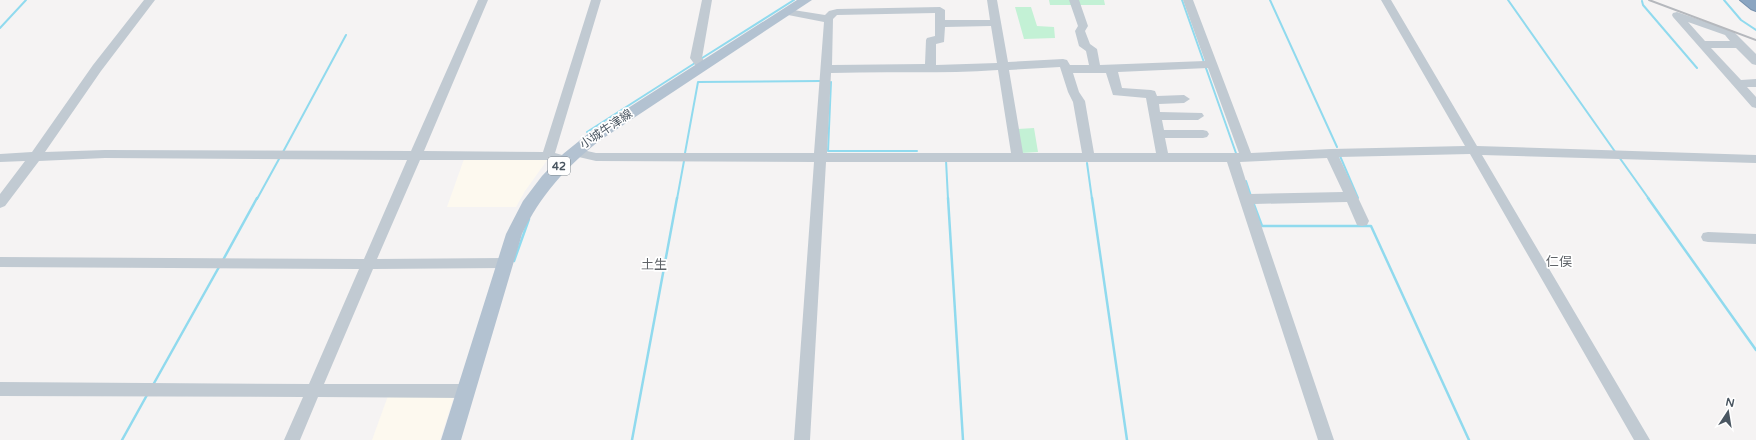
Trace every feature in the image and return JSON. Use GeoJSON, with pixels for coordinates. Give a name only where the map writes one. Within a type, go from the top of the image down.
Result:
{"type":"FeatureCollection","features":[{"type":"Feature","properties":{"kind":"main road","name":"小城牛津線"},"geometry":{"type":"LineString","coordinates":[[451,440],[514,234],[530,203],[543,183],[569,156],[699,63],[806,0]]}},
{"type":"Feature","properties":{"kind":"street"},"geometry":{"type":"LineString","coordinates":[[0,202],[35,157],[97,68],[150,0]]}},
{"type":"Feature","properties":{"kind":"street"},"geometry":{"type":"LineString","coordinates":[[292,440],[483,0]]}},
{"type":"Feature","properties":{"kind":"street"},"geometry":{"type":"LineString","coordinates":[[548,156],[596,0]]}},
{"type":"Feature","properties":{"kind":"street"},"geometry":{"type":"LineString","coordinates":[[699,63],[707,0]]}},
{"type":"Feature","properties":{"kind":"street"},"geometry":{"type":"LineString","coordinates":[[992,0],[1018,157]]}},
{"type":"Feature","properties":{"kind":"street"},"geometry":{"type":"LineString","coordinates":[[1074,0],[1083,26],[1080,31],[1086,46],[1091,49],[1095,69]]}},
{"type":"Feature","properties":{"kind":"street"},"geometry":{"type":"LineString","coordinates":[[1188,0],[1247,157]]}},
{"type":"Feature","properties":{"kind":"street"},"geometry":{"type":"LineString","coordinates":[[1386,0],[1642,440]]}},
{"type":"Feature","properties":{"kind":"street"},"geometry":{"type":"LineString","coordinates":[[786,12],[827,19],[837,12],[940,10],[940,40],[932,40],[930,68]]}},
{"type":"Feature","properties":{"kind":"street"},"geometry":{"type":"LineString","coordinates":[[1756,61],[1730,34],[1677,15],[1702,45],[1756,104]]}},
{"type":"Feature","properties":{"kind":"street"},"geometry":{"type":"LineString","coordinates":[[802,440],[829,21],[827,19]]}},
{"type":"Feature","properties":{"kind":"street"},"geometry":{"type":"LineString","coordinates":[[940,24],[996,23]]}},
{"type":"Feature","properties":{"kind":"street"},"geometry":{"type":"LineString","coordinates":[[1702,45],[1739,44]]}},
{"type":"Feature","properties":{"kind":"street"},"geometry":{"type":"LineString","coordinates":[[826,69],[897,67],[1004,67],[1062,63],[1067,69],[1074,95],[1079,101],[1089,157]]}},
{"type":"Feature","properties":{"kind":"street"},"geometry":{"type":"LineString","coordinates":[[1067,69],[1111,69],[1212,64]]}},
{"type":"Feature","properties":{"kind":"street"},"geometry":{"type":"LineString","coordinates":[[1111,69],[1117,92],[1151,94],[1163,158]]}},
{"type":"Feature","properties":{"kind":"street"},"geometry":{"type":"LineString","coordinates":[[1737,84],[1756,83]]}},
{"type":"Feature","properties":{"kind":"street"},"geometry":{"type":"LineString","coordinates":[[1152,100],[1184,99]]}},
{"type":"Feature","properties":{"kind":"street"},"geometry":{"type":"LineString","coordinates":[[1155,116],[1198,116]]}},
{"type":"Feature","properties":{"kind":"street"},"geometry":{"type":"LineString","coordinates":[[1158,134],[1203,134]]}},
{"type":"Feature","properties":{"kind":"street"},"geometry":{"type":"LineString","coordinates":[[0,158],[105,154],[596,157],[820,156],[1232,158],[1331,153],[1472,150],[1756,159]]}},
{"type":"Feature","properties":{"kind":"street"},"geometry":{"type":"LineString","coordinates":[[1331,153],[1362,221]]}},
{"type":"Feature","properties":{"kind":"street"},"geometry":{"type":"LineString","coordinates":[[1232,158],[1251,199],[1326,440]]}},
{"type":"Feature","properties":{"kind":"street"},"geometry":{"type":"LineString","coordinates":[[1251,199],[1351,197]]}},
{"type":"Feature","properties":{"kind":"street"},"geometry":{"type":"LineString","coordinates":[[1708,236],[1756,239]]}},
{"type":"Feature","properties":{"kind":"street"},"geometry":{"type":"LineString","coordinates":[[0,262],[368,264],[504,263]]}},
{"type":"Feature","properties":{"kind":"street"},"geometry":{"type":"LineString","coordinates":[[0,389],[465,391]]}},
{"type":"Feature","properties":{"kind":"shaded area"},"geometry":{"type":"Polygon","coordinates":[[[464,159],[548,159],[525,191],[516,207],[447,207],[464,159]]]}},
{"type":"Feature","properties":{"kind":"shaded area"},"geometry":{"type":"Polygon","coordinates":[[[389,393],[455,393],[440,440],[372,440],[389,393]]]}},
{"type":"Feature","properties":{"kind":"green space"},"geometry":{"type":"Polygon","coordinates":[[[1049,0],[1104,0],[1105,5],[1050,5],[1049,0]]]}},
{"type":"Feature","properties":{"kind":"green space"},"geometry":{"type":"Polygon","coordinates":[[[1015,7],[1031,7],[1037,26],[1054,27],[1055,38],[1024,39],[1015,7]]]}},
{"type":"Feature","properties":{"kind":"green space"},"geometry":{"type":"Polygon","coordinates":[[[1034,128],[1038,152],[1022,153],[1018,129],[1034,128]]]}},
{"type":"Feature","properties":{"kind":"waterway"},"geometry":{"type":"LineString","coordinates":[[0,28],[26,0]]}},
{"type":"Feature","properties":{"kind":"waterway"},"geometry":{"type":"LineString","coordinates":[[699,60],[794,0]]}},
{"type":"Feature","properties":{"kind":"waterway"},"geometry":{"type":"LineString","coordinates":[[1182,0],[1237,156]]}},
{"type":"Feature","properties":{"kind":"waterway"},"geometry":{"type":"LineString","coordinates":[[1270,0],[1337,147]]}},
{"type":"Feature","properties":{"kind":"waterway"},"geometry":{"type":"LineString","coordinates":[[1508,0],[1616,153]]}},
{"type":"Feature","properties":{"kind":"waterway"},"geometry":{"type":"LineString","coordinates":[[1724,0],[1741,20],[1756,30]]}},
{"type":"Feature","properties":{"kind":"waterway"},"geometry":{"type":"LineString","coordinates":[[1642,1],[1643,5],[1697,68]]}},
{"type":"Feature","properties":{"kind":"waterway"},"geometry":{"type":"LineString","coordinates":[[283,152],[346,35]]}},
{"type":"Feature","properties":{"kind":"waterway"},"geometry":{"type":"LineString","coordinates":[[587,132],[695,63]]}},
{"type":"Feature","properties":{"kind":"waterway"},"geometry":{"type":"LineString","coordinates":[[685,153],[698,82],[820,81]]}},
{"type":"Feature","properties":{"kind":"waterway"},"geometry":{"type":"LineString","coordinates":[[831,82],[828,151],[917,151]]}},
{"type":"Feature","properties":{"kind":"waterway"},"geometry":{"type":"LineString","coordinates":[[1340,156],[1358,198]]}},
{"type":"Feature","properties":{"kind":"waterway"},"geometry":{"type":"LineString","coordinates":[[1619,157],[1649,199]]}},
{"type":"Feature","properties":{"kind":"waterway"},"geometry":{"type":"LineString","coordinates":[[257,199],[279,159]]}},
{"type":"Feature","properties":{"kind":"waterway"},"geometry":{"type":"LineString","coordinates":[[946,160],[948,199]]}},
{"type":"Feature","properties":{"kind":"waterway"},"geometry":{"type":"LineString","coordinates":[[677,199],[684,161]]}},
{"type":"Feature","properties":{"kind":"waterway"},"geometry":{"type":"LineString","coordinates":[[1087,163],[1092,199]]}},
{"type":"Feature","properties":{"kind":"waterway"},"geometry":{"type":"LineString","coordinates":[[1246,181],[1251,196]]}},
{"type":"Feature","properties":{"kind":"waterway"},"geometry":{"type":"LineString","coordinates":[[223,260],[257,198]]}},
{"type":"Feature","properties":{"kind":"waterway"},"geometry":{"type":"LineString","coordinates":[[632,440],[677,198]]}},
{"type":"Feature","properties":{"kind":"waterway"},"geometry":{"type":"LineString","coordinates":[[948,198],[963,440]]}},
{"type":"Feature","properties":{"kind":"waterway"},"geometry":{"type":"LineString","coordinates":[[1092,198],[1127,440]]}},
{"type":"Feature","properties":{"kind":"waterway"},"geometry":{"type":"LineString","coordinates":[[1648,198],[1756,350]]}},
{"type":"Feature","properties":{"kind":"waterway"},"geometry":{"type":"LineString","coordinates":[[1253,202],[1262,226],[1371,226],[1469,440]]}},
{"type":"Feature","properties":{"kind":"waterway"},"geometry":{"type":"LineString","coordinates":[[514,261],[529,219]]}},
{"type":"Feature","properties":{"kind":"waterway"},"geometry":{"type":"LineString","coordinates":[[153,385],[219,267]]}},
{"type":"Feature","properties":{"kind":"waterway"},"geometry":{"type":"LineString","coordinates":[[122,440],[147,395]]}},
{"type":"Feature","properties":{"kind":"railway"},"geometry":{"type":"LineString","coordinates":[[1649,0],[1756,40]]}},
{"type":"Feature","properties":{"kind":"district","name":"仁俣"},"geometry":{"type":"Point","coordinates":[1559,262]}},
{"type":"Feature","properties":{"kind":"district","name":"土生"},"geometry":{"type":"Point","coordinates":[654,265]}}]}
